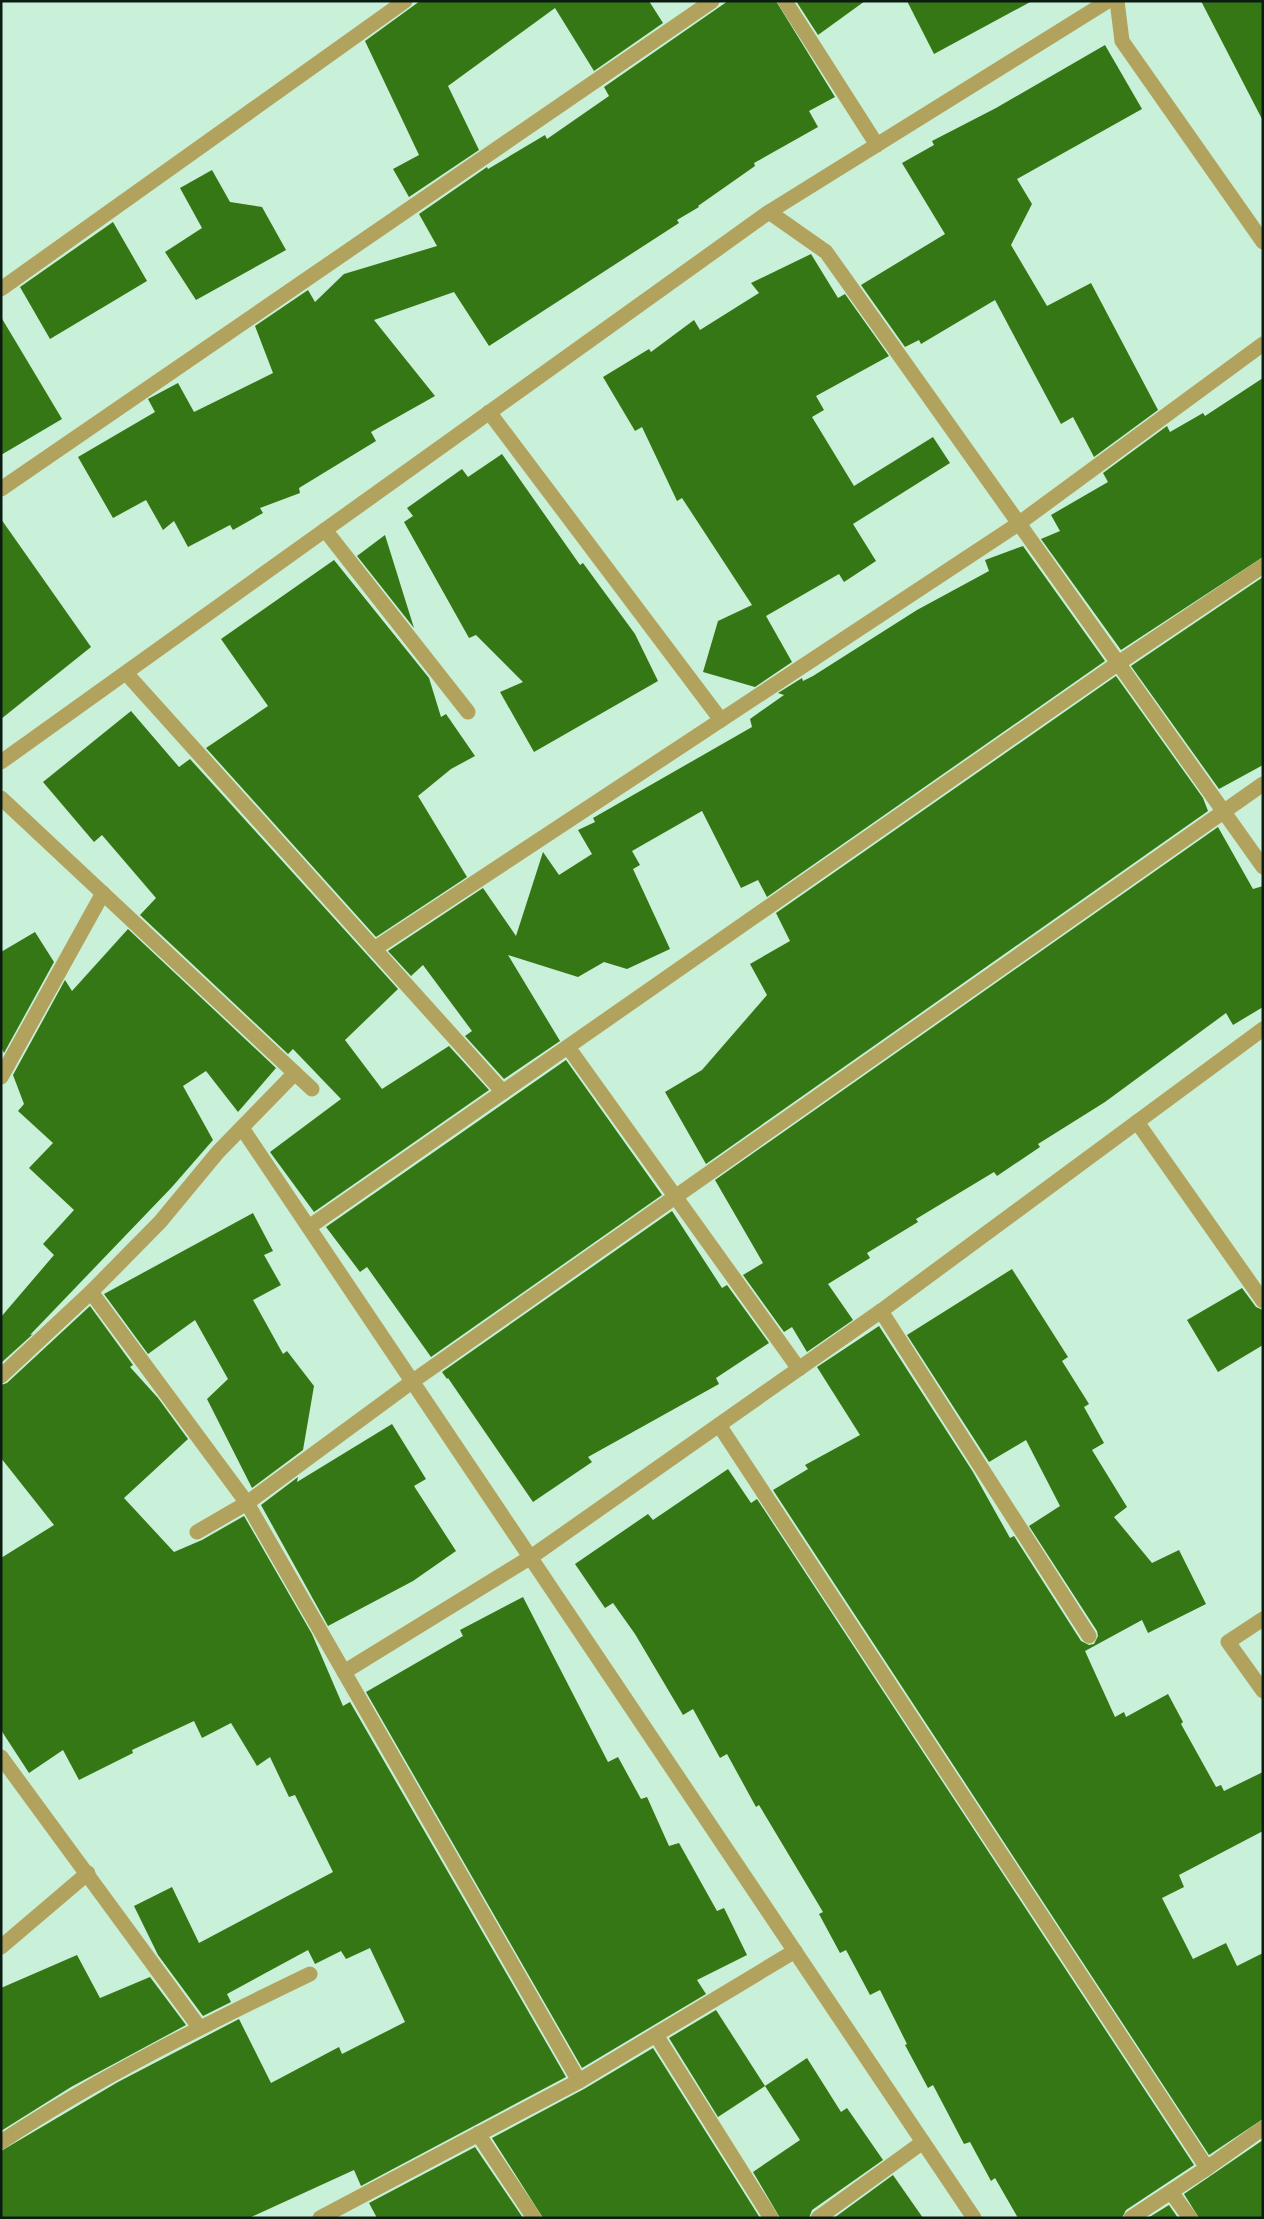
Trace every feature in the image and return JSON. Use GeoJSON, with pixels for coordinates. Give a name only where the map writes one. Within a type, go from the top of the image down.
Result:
{"type":"FeatureCollection","features":[{"type":"Feature","properties":{"kind":"street"},"geometry":{"type":"LineString","coordinates":[[1,289],[404,1]]}},
{"type":"Feature","properties":{"kind":"street"},"geometry":{"type":"LineString","coordinates":[[1,489],[712,1]]}},
{"type":"Feature","properties":{"kind":"street"},"geometry":{"type":"LineString","coordinates":[[785,1],[877,145]]}},
{"type":"Feature","properties":{"kind":"street"},"geometry":{"type":"LineString","coordinates":[[1,762],[769,212],[1108,1]]}},
{"type":"Feature","properties":{"kind":"street"},"geometry":{"type":"LineString","coordinates":[[1117,1],[1122,41],[1263,242]]}},
{"type":"Feature","properties":{"kind":"street"},"geometry":{"type":"LineString","coordinates":[[769,212],[826,252],[1222,812],[1263,867]]}},
{"type":"Feature","properties":{"kind":"street"},"geometry":{"type":"LineString","coordinates":[[374,949],[1018,524],[1263,344]]}},
{"type":"Feature","properties":{"kind":"street"},"geometry":{"type":"LineString","coordinates":[[490,412],[721,720]]}},
{"type":"Feature","properties":{"kind":"street"},"geometry":{"type":"LineString","coordinates":[[325,530],[468,712]]}},
{"type":"Feature","properties":{"kind":"street"},"geometry":{"type":"LineString","coordinates":[[309,1226],[1117,664],[1263,566]]}},
{"type":"Feature","properties":{"kind":"street"},"geometry":{"type":"LineString","coordinates":[[126,673],[503,1092]]}},
{"type":"Feature","properties":{"kind":"street"},"geometry":{"type":"LineString","coordinates":[[197,1532],[247,1503],[412,1381],[1263,784]]}},
{"type":"Feature","properties":{"kind":"street"},"geometry":{"type":"LineString","coordinates":[[1,798],[312,1089]]}},
{"type":"Feature","properties":{"kind":"street"},"geometry":{"type":"LineString","coordinates":[[1,1077],[103,893]]}},
{"type":"Feature","properties":{"kind":"street"},"geometry":{"type":"LineString","coordinates":[[344,1672],[531,1557],[881,1311],[1263,1029]]}},
{"type":"Feature","properties":{"kind":"street"},"geometry":{"type":"LineString","coordinates":[[568,1047],[799,1369]]}},
{"type":"Feature","properties":{"kind":"street"},"geometry":{"type":"LineString","coordinates":[[1,1376],[91,1292],[160,1222],[218,1152],[295,1073]]}},
{"type":"Feature","properties":{"kind":"street"},"geometry":{"type":"LineString","coordinates":[[1137,1122],[1263,1301]]}},
{"type":"Feature","properties":{"kind":"street"},"geometry":{"type":"LineString","coordinates":[[242,1128],[974,2218]]}},
{"type":"Feature","properties":{"kind":"street"},"geometry":{"type":"LineString","coordinates":[[91,1292],[247,1503],[579,2081]]}},
{"type":"Feature","properties":{"kind":"street"},"geometry":{"type":"LineString","coordinates":[[881,1311],[1088,1636]]}},
{"type":"Feature","properties":{"kind":"street"},"geometry":{"type":"LineString","coordinates":[[719,1425],[1207,2168]]}},
{"type":"Feature","properties":{"kind":"street"},"geometry":{"type":"LineString","coordinates":[[1263,1619],[1228,1642],[1263,1691]]}},
{"type":"Feature","properties":{"kind":"street"},"geometry":{"type":"LineString","coordinates":[[1,1757],[88,1873],[199,2027]]}},
{"type":"Feature","properties":{"kind":"street"},"geometry":{"type":"LineString","coordinates":[[1,1948],[88,1873]]}},
{"type":"Feature","properties":{"kind":"street"},"geometry":{"type":"LineString","coordinates":[[320,2218],[579,2081],[795,1951]]}},
{"type":"Feature","properties":{"kind":"street"},"geometry":{"type":"LineString","coordinates":[[1,2142],[54,2107],[199,2027],[310,1974]]}},
{"type":"Feature","properties":{"kind":"street"},"geometry":{"type":"LineString","coordinates":[[656,2035],[771,2218]]}},
{"type":"Feature","properties":{"kind":"street"},"geometry":{"type":"LineString","coordinates":[[1131,2218],[1207,2168],[1263,2128]]}},
{"type":"Feature","properties":{"kind":"street"},"geometry":{"type":"LineString","coordinates":[[478,2134],[534,2218]]}},
{"type":"Feature","properties":{"kind":"street"},"geometry":{"type":"LineString","coordinates":[[818,2218],[923,2142]]}},
{"type":"Feature","properties":{"kind":"street"},"geometry":{"type":"LineString","coordinates":[[1171,2192],[1190,2218]]}},
{"type":"Feature","properties":{"kind":"building"},"geometry":{"type":"Polygon","coordinates":[[[420,1],[649,1],[663,23],[594,71],[555,8],[448,86],[479,150],[409,197],[393,169],[419,155],[365,41],[420,1]]]}},
{"type":"Feature","properties":{"kind":"building"},"geometry":{"type":"Polygon","coordinates":[[[728,1],[776,1],[835,97],[809,111],[818,127],[754,163],[755,166],[699,207],[677,220],[679,223],[489,346],[454,292],[374,320],[435,396],[371,432],[376,441],[299,488],[300,493],[260,508],[263,513],[233,530],[230,525],[188,547],[174,521],[163,530],[146,500],[113,518],[78,457],[155,412],[148,399],[178,383],[194,412],[273,373],[255,326],[308,290],[315,302],[344,274],[437,246],[419,214],[487,167],[488,169],[545,135],[547,139],[609,96],[604,87],[728,1]]]}},
{"type":"Feature","properties":{"kind":"building"},"geometry":{"type":"Polygon","coordinates":[[[796,1],[865,1],[818,35],[796,1]]]}},
{"type":"Feature","properties":{"kind":"building"},"geometry":{"type":"Polygon","coordinates":[[[907,1],[1032,1],[934,54],[907,1]]]}},
{"type":"Feature","properties":{"kind":"building"},"geometry":{"type":"Polygon","coordinates":[[[1201,1],[1263,1],[1263,121],[1201,1]]]}},
{"type":"Feature","properties":{"kind":"building"},"geometry":{"type":"Polygon","coordinates":[[[1105,45],[1142,109],[1017,179],[1032,204],[1011,245],[1047,306],[1091,283],[1158,410],[1094,457],[1073,417],[1061,424],[995,300],[921,344],[919,340],[905,347],[861,285],[945,234],[902,163],[934,145],[932,141],[996,108],[1105,45]]]}},
{"type":"Feature","properties":{"kind":"building"},"geometry":{"type":"Polygon","coordinates":[[[212,170],[230,202],[262,207],[286,250],[196,300],[165,252],[202,228],[180,188],[212,170]]]}},
{"type":"Feature","properties":{"kind":"building"},"geometry":{"type":"Polygon","coordinates":[[[113,222],[147,281],[50,339],[20,287],[113,222]]]}},
{"type":"Feature","properties":{"kind":"building"},"geometry":{"type":"Polygon","coordinates":[[[811,254],[838,298],[845,294],[889,356],[816,396],[824,410],[812,417],[854,486],[933,437],[950,463],[853,524],[876,561],[844,582],[839,574],[766,616],[792,662],[755,687],[703,672],[718,621],[752,605],[682,498],[677,501],[642,427],[635,431],[603,377],[649,349],[651,352],[694,320],[700,330],[759,293],[751,283],[811,254]]]}},
{"type":"Feature","properties":{"kind":"building"},"geometry":{"type":"Polygon","coordinates":[[[1,317],[62,419],[1,455],[1,317]]]}},
{"type":"Feature","properties":{"kind":"building"},"geometry":{"type":"Polygon","coordinates":[[[1263,378],[1263,557],[1121,650],[1041,539],[1060,531],[1051,515],[1108,482],[1103,473],[1167,426],[1170,432],[1203,413],[1205,416],[1263,378]]]}},
{"type":"Feature","properties":{"kind":"building"},"geometry":{"type":"Polygon","coordinates":[[[502,454],[580,565],[583,563],[635,634],[658,681],[534,752],[500,692],[523,682],[476,635],[469,638],[404,522],[413,516],[407,508],[462,469],[468,477],[502,454]]]}},
{"type":"Feature","properties":{"kind":"building"},"geometry":{"type":"Polygon","coordinates":[[[1,519],[91,647],[1,719],[1,519]]]}},
{"type":"Feature","properties":{"kind":"building"},"geometry":{"type":"Polygon","coordinates":[[[385,535],[414,628],[357,556],[385,535]]]}},
{"type":"Feature","properties":{"kind":"building"},"geometry":{"type":"Polygon","coordinates":[[[1023,546],[1105,661],[767,897],[758,880],[741,888],[702,811],[632,851],[640,865],[633,869],[670,949],[627,969],[604,962],[578,977],[508,955],[560,1041],[504,1079],[465,1036],[472,1031],[423,965],[411,976],[388,951],[483,888],[516,936],[543,852],[559,875],[592,854],[578,830],[595,822],[593,818],[752,727],[750,719],[784,695],[778,693],[802,678],[803,681],[813,676],[917,610],[989,571],[985,560],[1023,546]]]}},
{"type":"Feature","properties":{"kind":"building"},"geometry":{"type":"Polygon","coordinates":[[[334,560],[429,678],[441,717],[446,714],[475,756],[451,769],[418,796],[467,877],[376,937],[206,748],[268,706],[221,639],[334,560]]]}},
{"type":"Feature","properties":{"kind":"building"},"geometry":{"type":"Polygon","coordinates":[[[1263,577],[1263,765],[1219,789],[1131,666],[1263,577]]]}},
{"type":"Feature","properties":{"kind":"building"},"geometry":{"type":"Polygon","coordinates":[[[1116,676],[1203,798],[1208,811],[706,1164],[665,1092],[702,1070],[767,995],[750,964],[790,941],[776,913],[1116,676]]]}},
{"type":"Feature","properties":{"kind":"building"},"geometry":{"type":"Polygon","coordinates":[[[131,711],[179,767],[190,759],[398,989],[345,1040],[382,1089],[449,1046],[489,1090],[314,1212],[270,1152],[341,1099],[293,1049],[288,1054],[140,915],[156,898],[102,835],[94,842],[43,782],[131,711]]]}},
{"type":"Feature","properties":{"kind":"building"},"geometry":{"type":"Polygon","coordinates":[[[1218,827],[1253,889],[1263,886],[1263,1007],[1233,1025],[1226,1013],[1105,1102],[1038,1144],[1040,1147],[997,1176],[994,1172],[916,1219],[918,1222],[867,1253],[870,1258],[828,1284],[853,1320],[807,1352],[792,1327],[784,1332],[743,1275],[763,1263],[715,1180],[1218,827]]]}},
{"type":"Feature","properties":{"kind":"building"},"geometry":{"type":"Polygon","coordinates":[[[128,929],[276,1068],[238,1112],[206,1071],[183,1086],[213,1140],[172,1187],[30,1335],[33,1334],[1,1363],[1,1317],[54,1255],[43,1244],[74,1210],[29,1168],[53,1143],[18,1111],[24,1104],[13,1075],[65,980],[72,991],[128,929]]]}},
{"type":"Feature","properties":{"kind":"building"},"geometry":{"type":"Polygon","coordinates":[[[35,932],[54,962],[4,1053],[1,1047],[1,952],[35,932]]]}},
{"type":"Feature","properties":{"kind":"building"},"geometry":{"type":"Polygon","coordinates":[[[566,1060],[662,1195],[431,1357],[367,1267],[360,1272],[326,1227],[566,1060]]]}},
{"type":"Feature","properties":{"kind":"building"},"geometry":{"type":"Polygon","coordinates":[[[672,1211],[722,1288],[727,1285],[769,1343],[716,1378],[719,1384],[588,1457],[592,1462],[533,1502],[442,1372],[672,1211]]]}},
{"type":"Feature","properties":{"kind":"building"},"geometry":{"type":"Polygon","coordinates":[[[253,1213],[273,1251],[264,1255],[281,1285],[253,1300],[283,1354],[287,1351],[314,1386],[303,1450],[252,1488],[207,1399],[228,1379],[195,1320],[148,1354],[104,1294],[253,1213]]]}},
{"type":"Feature","properties":{"kind":"building"},"geometry":{"type":"Polygon","coordinates":[[[1012,1269],[1068,1357],[1062,1361],[1089,1404],[1084,1407],[1104,1443],[1092,1450],[1127,1507],[1114,1517],[1152,1563],[1179,1550],[1206,1604],[1148,1633],[1142,1620],[1085,1651],[1115,1717],[1124,1712],[1126,1717],[1168,1694],[1183,1722],[1181,1724],[1216,1787],[1221,1785],[1224,1791],[1263,1772],[1263,1831],[1179,1875],[1184,1887],[1162,1898],[1193,1959],[1226,1943],[1237,1966],[1263,1953],[1263,2119],[1209,2155],[773,1490],[808,1469],[805,1465],[860,1435],[817,1367],[879,1326],[973,1472],[1010,1538],[1014,1536],[1081,1641],[1089,1645],[1094,1644],[1098,1636],[1097,1631],[1029,1526],[1060,1506],[1026,1440],[989,1462],[907,1335],[1012,1269]]]}},
{"type":"Feature","properties":{"kind":"building"},"geometry":{"type":"Polygon","coordinates":[[[1242,1288],[1256,1307],[1263,1310],[1263,1345],[1218,1372],[1187,1320],[1242,1288]]]}},
{"type":"Feature","properties":{"kind":"building"},"geometry":{"type":"Polygon","coordinates":[[[90,1306],[133,1365],[130,1367],[158,1398],[188,1439],[124,1498],[174,1552],[202,1540],[244,1516],[312,1634],[343,1706],[350,1702],[566,2077],[361,2186],[354,2170],[249,2218],[1,2218],[1,2151],[118,2082],[239,2019],[271,2083],[339,2047],[342,2054],[405,2022],[370,1948],[346,1959],[341,1951],[315,1964],[308,1950],[227,1994],[231,2002],[203,2016],[158,1955],[134,1906],[172,1887],[199,1943],[333,1872],[295,1795],[289,1797],[270,1757],[257,1766],[231,1723],[202,1738],[194,1721],[132,1750],[133,1753],[79,1780],[63,1750],[29,1773],[1,1730],[1,1558],[54,1525],[1,1458],[1,1385],[7,1383],[90,1306]]]}},
{"type":"Feature","properties":{"kind":"building"},"geometry":{"type":"Polygon","coordinates":[[[392,1424],[426,1479],[414,1486],[456,1551],[413,1581],[328,1626],[261,1505],[298,1477],[297,1482],[392,1424]]]}},
{"type":"Feature","properties":{"kind":"building"},"geometry":{"type":"Polygon","coordinates":[[[728,1469],[751,1503],[757,1499],[1194,2165],[1126,2210],[1122,2218],[1018,2218],[995,2178],[991,2181],[970,2142],[964,2144],[933,2085],[928,2088],[905,2045],[907,2044],[880,1990],[870,1995],[846,1950],[840,1953],[819,1914],[823,1912],[759,1805],[756,1807],[727,1754],[720,1758],[693,1709],[683,1715],[635,1634],[613,1603],[605,1608],[575,1564],[648,1514],[653,1520],[728,1469]]]}},
{"type":"Feature","properties":{"kind":"building"},"geometry":{"type":"Polygon","coordinates":[[[523,1597],[608,1762],[618,1757],[641,1799],[647,1797],[669,1846],[679,1843],[717,1911],[724,1908],[747,1955],[697,1980],[706,1994],[582,2068],[366,1692],[463,1636],[460,1630],[523,1597]]]}},
{"type":"Feature","properties":{"kind":"building"},"geometry":{"type":"Polygon","coordinates":[[[77,1955],[100,1998],[150,1977],[186,2025],[71,2087],[1,2131],[1,1988],[77,1955]]]}},
{"type":"Feature","properties":{"kind":"building"},"geometry":{"type":"Polygon","coordinates":[[[716,2010],[765,2086],[718,2117],[669,2038],[716,2010]]]}},
{"type":"Feature","properties":{"kind":"building"},"geometry":{"type":"Polygon","coordinates":[[[653,2048],[760,2218],[543,2218],[492,2138],[584,2089],[653,2048]]]}},
{"type":"Feature","properties":{"kind":"building"},"geometry":{"type":"Polygon","coordinates":[[[807,2058],[841,2112],[847,2108],[883,2160],[812,2210],[809,2218],[780,2218],[753,2172],[800,2140],[765,2086],[807,2058]]]}},
{"type":"Feature","properties":{"kind":"building"},"geometry":{"type":"Polygon","coordinates":[[[1263,2140],[1263,2218],[1199,2218],[1184,2194],[1263,2140]]]}},
{"type":"Feature","properties":{"kind":"building"},"geometry":{"type":"Polygon","coordinates":[[[475,2147],[523,2218],[377,2218],[369,2203],[475,2147]]]}},
{"type":"Feature","properties":{"kind":"building"},"geometry":{"type":"Polygon","coordinates":[[[893,2175],[923,2218],[834,2218],[893,2175]]]}},
{"type":"Feature","properties":{"kind":"building"},"geometry":{"type":"Polygon","coordinates":[[[1169,2205],[1178,2218],[1148,2218],[1169,2205]]]}}]}
